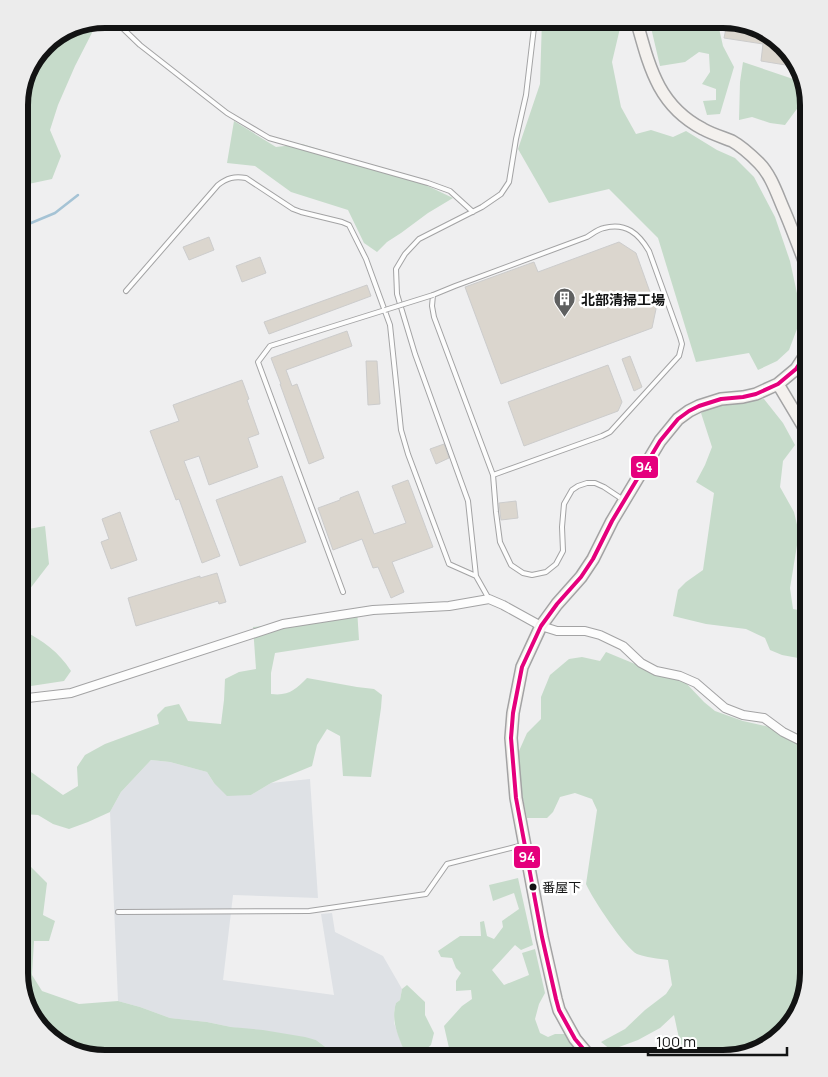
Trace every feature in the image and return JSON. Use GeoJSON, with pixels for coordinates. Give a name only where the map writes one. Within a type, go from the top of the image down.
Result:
{"type":"FeatureCollection","features":[{"type":"Feature","properties":{"kind":"street"},"geometry":{"type":"LineString","coordinates":[[639,28],[652,73],[667,99],[683,116],[693,123],[734,142],[760,164],[770,178],[800,250]]}},
{"type":"Feature","properties":{"kind":"street"},"geometry":{"type":"LineString","coordinates":[[584,1050],[575,1040],[556,999],[542,937],[514,780],[511,738],[522,667],[541,626],[581,577],[593,559],[624,500],[660,441],[678,419],[699,406],[756,394],[778,384],[796,369],[800,363]]}},
{"type":"Feature","properties":{"kind":"street"},"geometry":{"type":"LineString","coordinates":[[778,384],[800,421]]}},
{"type":"Feature","properties":{"kind":"street"},"geometry":{"type":"LineString","coordinates":[[28,698],[71,693],[283,624],[373,610],[449,606],[489,599],[541,626],[557,631],[585,631],[600,635],[623,646],[641,663],[656,671],[680,676],[696,682],[725,708],[743,715],[764,718],[783,732],[800,740]]}},
{"type":"Feature","properties":{"kind":"lane"},"geometry":{"type":"LineString","coordinates":[[122,28],[140,45],[227,113],[269,138],[428,183],[450,191],[473,212]]}},
{"type":"Feature","properties":{"kind":"lane"},"geometry":{"type":"LineString","coordinates":[[489,599],[476,576],[468,501],[396,294],[396,269],[405,254],[419,240],[473,212],[501,194],[509,182],[526,95],[534,28]]}},
{"type":"Feature","properties":{"kind":"lane"},"geometry":{"type":"LineString","coordinates":[[126,291],[218,185],[232,177],[246,178],[293,209],[342,222],[349,226],[366,259],[390,324],[401,430],[408,454],[449,564],[476,576]]}},
{"type":"Feature","properties":{"kind":"lane"},"geometry":{"type":"LineString","coordinates":[[343,592],[258,362],[270,346],[433,295],[587,237],[603,228],[624,228],[636,233],[644,241],[649,251],[680,337],[682,344],[679,356],[610,432],[493,475]]}},
{"type":"Feature","properties":{"kind":"lane"},"geometry":{"type":"LineString","coordinates":[[433,295],[434,317],[493,475],[500,542],[511,565],[523,573],[532,575],[552,569],[560,560],[564,504],[572,490],[578,486],[595,483],[624,500]]}},
{"type":"Feature","properties":{"kind":"lane"},"geometry":{"type":"LineString","coordinates":[[118,912],[309,911],[426,894],[447,864],[525,845]]}},
{"type":"Feature","properties":{"kind":"shaded area"},"geometry":{"type":"Polygon","coordinates":[[[151,760],[170,762],[207,772],[214,783],[251,795],[271,783],[310,779],[318,898],[233,895],[223,980],[334,995],[321,914],[332,913],[335,932],[383,956],[402,989],[400,1000],[396,1003],[394,1011],[394,1023],[403,1048],[398,1050],[329,1050],[316,1040],[207,1022],[170,1018],[118,1001],[110,812],[121,792],[151,760]]]}},
{"type":"Feature","properties":{"kind":"green space"},"geometry":{"type":"Polygon","coordinates":[[[542,28],[620,28],[612,62],[621,107],[636,134],[651,130],[673,137],[686,131],[717,150],[735,158],[754,177],[775,217],[790,261],[798,298],[800,321],[789,350],[777,361],[758,370],[749,353],[696,362],[658,238],[609,189],[549,203],[518,149],[540,84],[542,28]]]}},
{"type":"Feature","properties":{"kind":"green space"},"geometry":{"type":"Polygon","coordinates":[[[651,28],[719,28],[723,46],[734,67],[720,114],[707,115],[703,101],[716,100],[716,89],[702,84],[710,72],[709,54],[699,52],[685,62],[660,66],[651,28]]]}},
{"type":"Feature","properties":{"kind":"green space"},"geometry":{"type":"Polygon","coordinates":[[[94,29],[58,105],[50,130],[61,156],[52,179],[28,184],[28,100],[30,85],[33,75],[50,50],[75,33],[94,29]]]}},
{"type":"Feature","properties":{"kind":"green space"},"geometry":{"type":"Polygon","coordinates":[[[743,62],[796,80],[800,95],[800,105],[785,125],[770,123],[752,117],[739,120],[740,82],[743,62]]]}},
{"type":"Feature","properties":{"kind":"green space"},"geometry":{"type":"Polygon","coordinates":[[[234,121],[276,147],[302,144],[411,178],[453,198],[387,242],[377,252],[364,243],[348,210],[291,192],[255,166],[227,163],[234,121]]]}},
{"type":"Feature","properties":{"kind":"green space"},"geometry":{"type":"Polygon","coordinates":[[[764,399],[783,423],[795,445],[783,461],[780,487],[794,512],[799,533],[790,588],[793,609],[800,610],[800,658],[782,655],[770,650],[765,638],[746,629],[706,624],[673,616],[678,590],[703,570],[714,493],[696,482],[712,447],[701,413],[716,406],[764,399]]]}},
{"type":"Feature","properties":{"kind":"green space"},"geometry":{"type":"Polygon","coordinates":[[[45,526],[49,564],[28,591],[28,529],[45,526]]]}},
{"type":"Feature","properties":{"kind":"green space"},"geometry":{"type":"Polygon","coordinates":[[[357,609],[359,640],[275,653],[271,673],[271,694],[287,693],[299,686],[307,678],[374,689],[382,695],[371,777],[343,776],[340,736],[327,729],[317,745],[312,766],[271,783],[251,795],[227,796],[214,783],[207,772],[170,762],[151,760],[121,792],[110,812],[88,822],[69,829],[53,824],[38,815],[28,814],[28,768],[31,772],[63,795],[78,786],[77,767],[85,755],[105,744],[159,724],[157,715],[165,707],[179,704],[188,721],[221,724],[225,679],[239,672],[256,669],[253,627],[312,620],[357,609]]]}},
{"type":"Feature","properties":{"kind":"green space"},"geometry":{"type":"Polygon","coordinates":[[[28,633],[50,648],[71,671],[64,681],[28,686],[28,633]]]}},
{"type":"Feature","properties":{"kind":"green space"},"geometry":{"type":"Polygon","coordinates":[[[606,652],[685,682],[715,711],[743,721],[770,727],[800,744],[800,982],[795,1002],[790,1011],[774,1030],[757,1042],[733,1049],[688,1050],[680,1043],[674,1015],[660,1028],[638,1040],[611,1050],[601,1042],[625,1029],[666,994],[672,985],[668,960],[640,955],[632,950],[609,922],[586,884],[597,810],[592,799],[575,793],[560,797],[553,812],[547,818],[527,818],[515,760],[527,733],[541,719],[541,697],[550,675],[569,659],[582,657],[600,661],[606,652]]]}},
{"type":"Feature","properties":{"kind":"green space"},"geometry":{"type":"Polygon","coordinates":[[[28,864],[47,883],[43,915],[55,921],[49,941],[34,941],[32,975],[42,991],[79,1004],[118,1001],[170,1018],[263,1030],[316,1040],[329,1050],[105,1050],[85,1047],[66,1039],[50,1027],[41,1015],[35,1006],[29,987],[28,864]]]}},
{"type":"Feature","properties":{"kind":"green space"},"geometry":{"type":"Polygon","coordinates":[[[518,878],[533,945],[521,950],[515,945],[492,970],[504,985],[529,975],[522,953],[535,949],[545,993],[539,1004],[535,1019],[540,1033],[548,1037],[555,1034],[565,1034],[576,1050],[449,1050],[444,1026],[462,1006],[472,999],[471,990],[456,991],[456,981],[461,973],[456,968],[452,958],[441,957],[438,951],[460,936],[481,936],[480,922],[484,921],[487,936],[494,939],[503,927],[502,921],[519,909],[514,893],[493,901],[489,885],[518,878]]]}},
{"type":"Feature","properties":{"kind":"green space"},"geometry":{"type":"Polygon","coordinates":[[[407,985],[425,1002],[425,1015],[434,1033],[431,1045],[425,1050],[398,1050],[403,1048],[394,1015],[396,1003],[400,1000],[402,989],[407,985]]]}},
{"type":"Feature","properties":{"kind":"building"},"geometry":{"type":"Polygon","coordinates":[[[726,28],[748,32],[762,38],[774,47],[789,66],[761,61],[763,44],[724,38],[726,28]]]}},
{"type":"Feature","properties":{"kind":"building"},"geometry":{"type":"Polygon","coordinates":[[[209,237],[214,250],[189,260],[183,247],[209,237]]]}},
{"type":"Feature","properties":{"kind":"building","name":"北部清掃工場"},"geometry":{"type":"Polygon","coordinates":[[[619,242],[636,253],[656,309],[652,328],[501,384],[465,287],[534,262],[538,272],[619,242]]]}},
{"type":"Feature","properties":{"kind":"building"},"geometry":{"type":"Polygon","coordinates":[[[260,257],[266,273],[242,282],[236,266],[260,257]]]}},
{"type":"Feature","properties":{"kind":"building"},"geometry":{"type":"Polygon","coordinates":[[[367,285],[371,296],[269,334],[264,322],[367,285]]]}},
{"type":"Feature","properties":{"kind":"building"},"geometry":{"type":"Polygon","coordinates":[[[347,331],[352,346],[286,370],[292,386],[297,384],[324,458],[309,464],[271,358],[347,331]]]}},
{"type":"Feature","properties":{"kind":"building"},"geometry":{"type":"Polygon","coordinates":[[[630,356],[642,387],[634,391],[622,359],[630,356]]]}},
{"type":"Feature","properties":{"kind":"building"},"geometry":{"type":"Polygon","coordinates":[[[366,361],[377,361],[380,404],[368,405],[366,361]]]}},
{"type":"Feature","properties":{"kind":"building"},"geometry":{"type":"Polygon","coordinates":[[[608,365],[622,402],[618,411],[524,446],[508,402],[608,365]]]}},
{"type":"Feature","properties":{"kind":"building"},"geometry":{"type":"Polygon","coordinates":[[[242,380],[259,434],[248,438],[258,467],[209,485],[199,456],[184,461],[220,556],[202,563],[179,499],[176,500],[150,431],[179,421],[173,405],[242,380]]]}},
{"type":"Feature","properties":{"kind":"building"},"geometry":{"type":"Polygon","coordinates":[[[444,444],[449,458],[436,464],[430,449],[444,444]]]}},
{"type":"Feature","properties":{"kind":"building"},"geometry":{"type":"Polygon","coordinates":[[[282,476],[306,542],[240,566],[216,500],[282,476]]]}},
{"type":"Feature","properties":{"kind":"building"},"geometry":{"type":"Polygon","coordinates":[[[408,480],[433,547],[392,562],[404,592],[391,598],[378,567],[373,568],[362,539],[333,550],[318,508],[358,491],[374,534],[406,523],[392,486],[408,480]]]}},
{"type":"Feature","properties":{"kind":"building"},"geometry":{"type":"Polygon","coordinates":[[[516,501],[518,518],[501,520],[499,503],[516,501]]]}},
{"type":"Feature","properties":{"kind":"building"},"geometry":{"type":"Polygon","coordinates":[[[120,512],[137,560],[111,569],[101,542],[109,539],[102,519],[120,512]]]}},
{"type":"Feature","properties":{"kind":"building"},"geometry":{"type":"Polygon","coordinates":[[[217,573],[226,602],[219,604],[218,601],[136,626],[128,598],[200,576],[200,578],[217,573]]]}},
{"type":"Feature","properties":{"kind":"waterway"},"geometry":{"type":"LineString","coordinates":[[28,224],[55,213],[78,195]]}},
{"type":"Feature","properties":{"kind":"transit line","name":"94"},"geometry":{"type":"LineString","coordinates":[[584,1050],[575,1039],[559,1010],[556,999],[542,937],[516,798],[511,738],[513,713],[522,667],[541,626],[557,604],[581,577],[593,559],[612,521],[660,441],[678,419],[699,406],[721,399],[756,394],[778,384],[796,369],[800,363]]}},
{"type":"Feature","properties":{"kind":"place","name":"北部清掃工場"},"geometry":{"type":"Point","coordinates":[565,318]}},
{"type":"Feature","properties":{"kind":"place","name":"番屋下"},"geometry":{"type":"Point","coordinates":[533,887]}}]}
